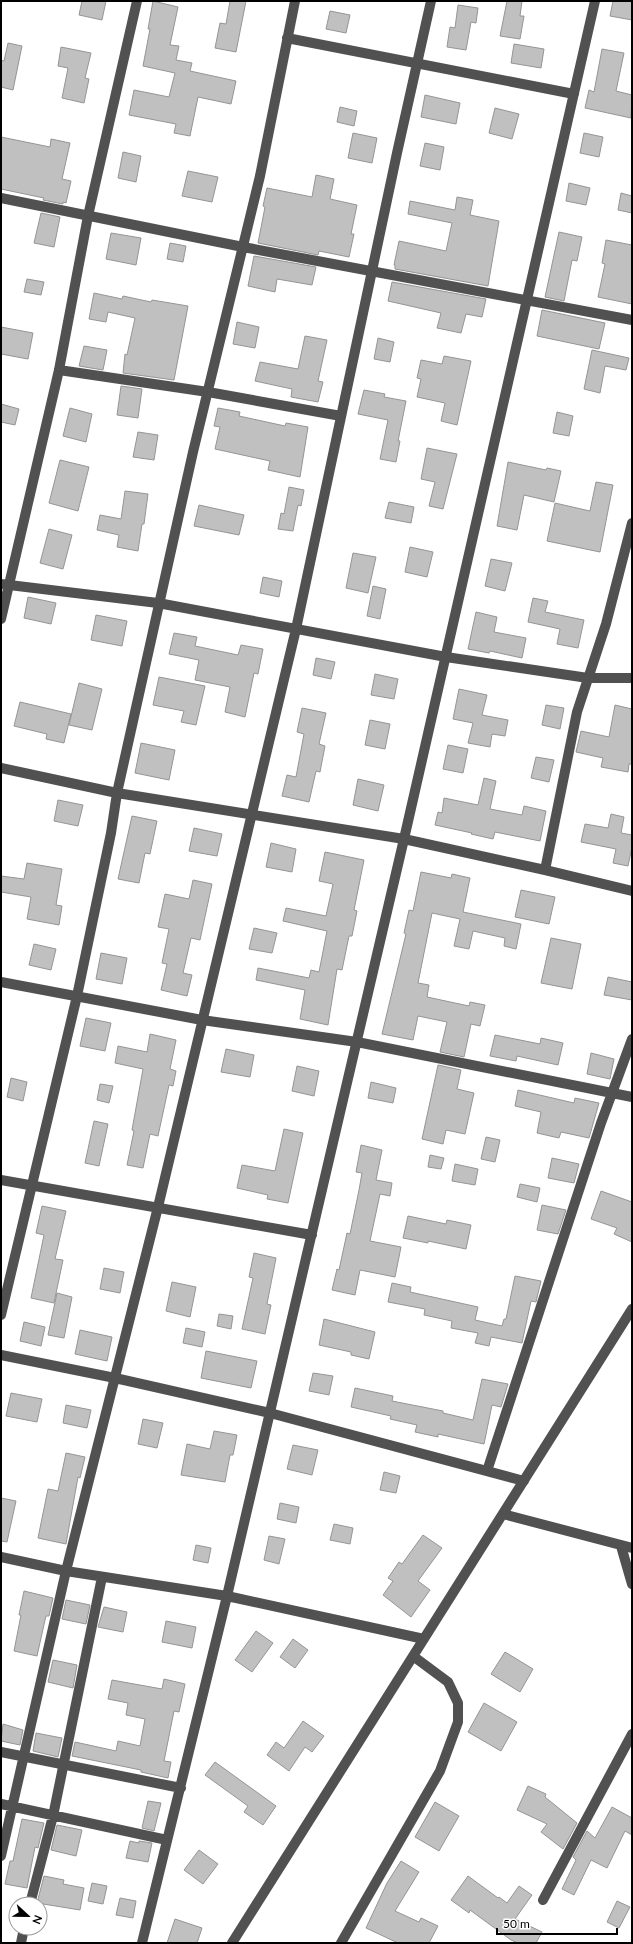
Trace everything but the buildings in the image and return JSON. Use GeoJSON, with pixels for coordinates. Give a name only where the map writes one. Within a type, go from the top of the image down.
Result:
{"type":"FeatureCollection","features":[{"type":"Feature","properties":{"kind":"street"},"geometry":{"type":"LineString","coordinates":[[1,619],[5,585],[59,370],[88,216],[137,1]]}},
{"type":"Feature","properties":{"kind":"street"},"geometry":{"type":"LineString","coordinates":[[1,1315],[77,996],[111,833],[116,793],[158,603],[260,176],[295,1]]}},
{"type":"Feature","properties":{"kind":"street"},"geometry":{"type":"LineString","coordinates":[[1,1856],[66,1571],[158,1207],[296,629],[431,1]]}},
{"type":"Feature","properties":{"kind":"street"},"geometry":{"type":"LineString","coordinates":[[142,1943],[181,1788],[312,1235],[446,657],[595,1]]}},
{"type":"Feature","properties":{"kind":"street"},"geometry":{"type":"LineString","coordinates":[[287,38],[574,94]]}},
{"type":"Feature","properties":{"kind":"street"},"geometry":{"type":"LineString","coordinates":[[1,198],[243,247],[528,299],[632,320]]}},
{"type":"Feature","properties":{"kind":"street"},"geometry":{"type":"LineString","coordinates":[[59,370],[208,392],[341,416]]}},
{"type":"Feature","properties":{"kind":"street"},"geometry":{"type":"LineString","coordinates":[[545,870],[575,720],[606,624],[632,523]]}},
{"type":"Feature","properties":{"kind":"street"},"geometry":{"type":"LineString","coordinates":[[5,585],[158,603],[446,657],[588,678],[632,678]]}},
{"type":"Feature","properties":{"kind":"street"},"geometry":{"type":"LineString","coordinates":[[1,768],[116,793],[404,839],[632,891]]}},
{"type":"Feature","properties":{"kind":"street"},"geometry":{"type":"LineString","coordinates":[[1,982],[202,1020],[357,1042],[632,1097]]}},
{"type":"Feature","properties":{"kind":"street"},"geometry":{"type":"LineString","coordinates":[[487,1471],[612,1093],[632,1039]]}},
{"type":"Feature","properties":{"kind":"street"},"geometry":{"type":"LineString","coordinates":[[1,1180],[312,1235]]}},
{"type":"Feature","properties":{"kind":"street"},"geometry":{"type":"LineString","coordinates":[[232,1943],[632,1309]]}},
{"type":"Feature","properties":{"kind":"street"},"geometry":{"type":"LineString","coordinates":[[1,1355],[115,1378],[270,1413],[524,1481]]}},
{"type":"Feature","properties":{"kind":"street"},"geometry":{"type":"LineString","coordinates":[[503,1514],[632,1548]]}},
{"type":"Feature","properties":{"kind":"street"},"geometry":{"type":"LineString","coordinates":[[621,1546],[632,1584]]}},
{"type":"Feature","properties":{"kind":"street"},"geometry":{"type":"LineString","coordinates":[[1,1557],[66,1571],[227,1596],[424,1639]]}},
{"type":"Feature","properties":{"kind":"street"},"geometry":{"type":"LineString","coordinates":[[32,1896],[53,1816],[102,1577]]}},
{"type":"Feature","properties":{"kind":"street"},"geometry":{"type":"LineString","coordinates":[[341,1943],[440,1770],[458,1722],[458,1702],[448,1682],[413,1656]]}},
{"type":"Feature","properties":{"kind":"street"},"geometry":{"type":"LineString","coordinates":[[543,1900],[568,1856],[600,1791],[632,1734]]}},
{"type":"Feature","properties":{"kind":"street"},"geometry":{"type":"LineString","coordinates":[[1,1752],[181,1788]]}},
{"type":"Feature","properties":{"kind":"street"},"geometry":{"type":"LineString","coordinates":[[1,1804],[167,1840]]}}]}
